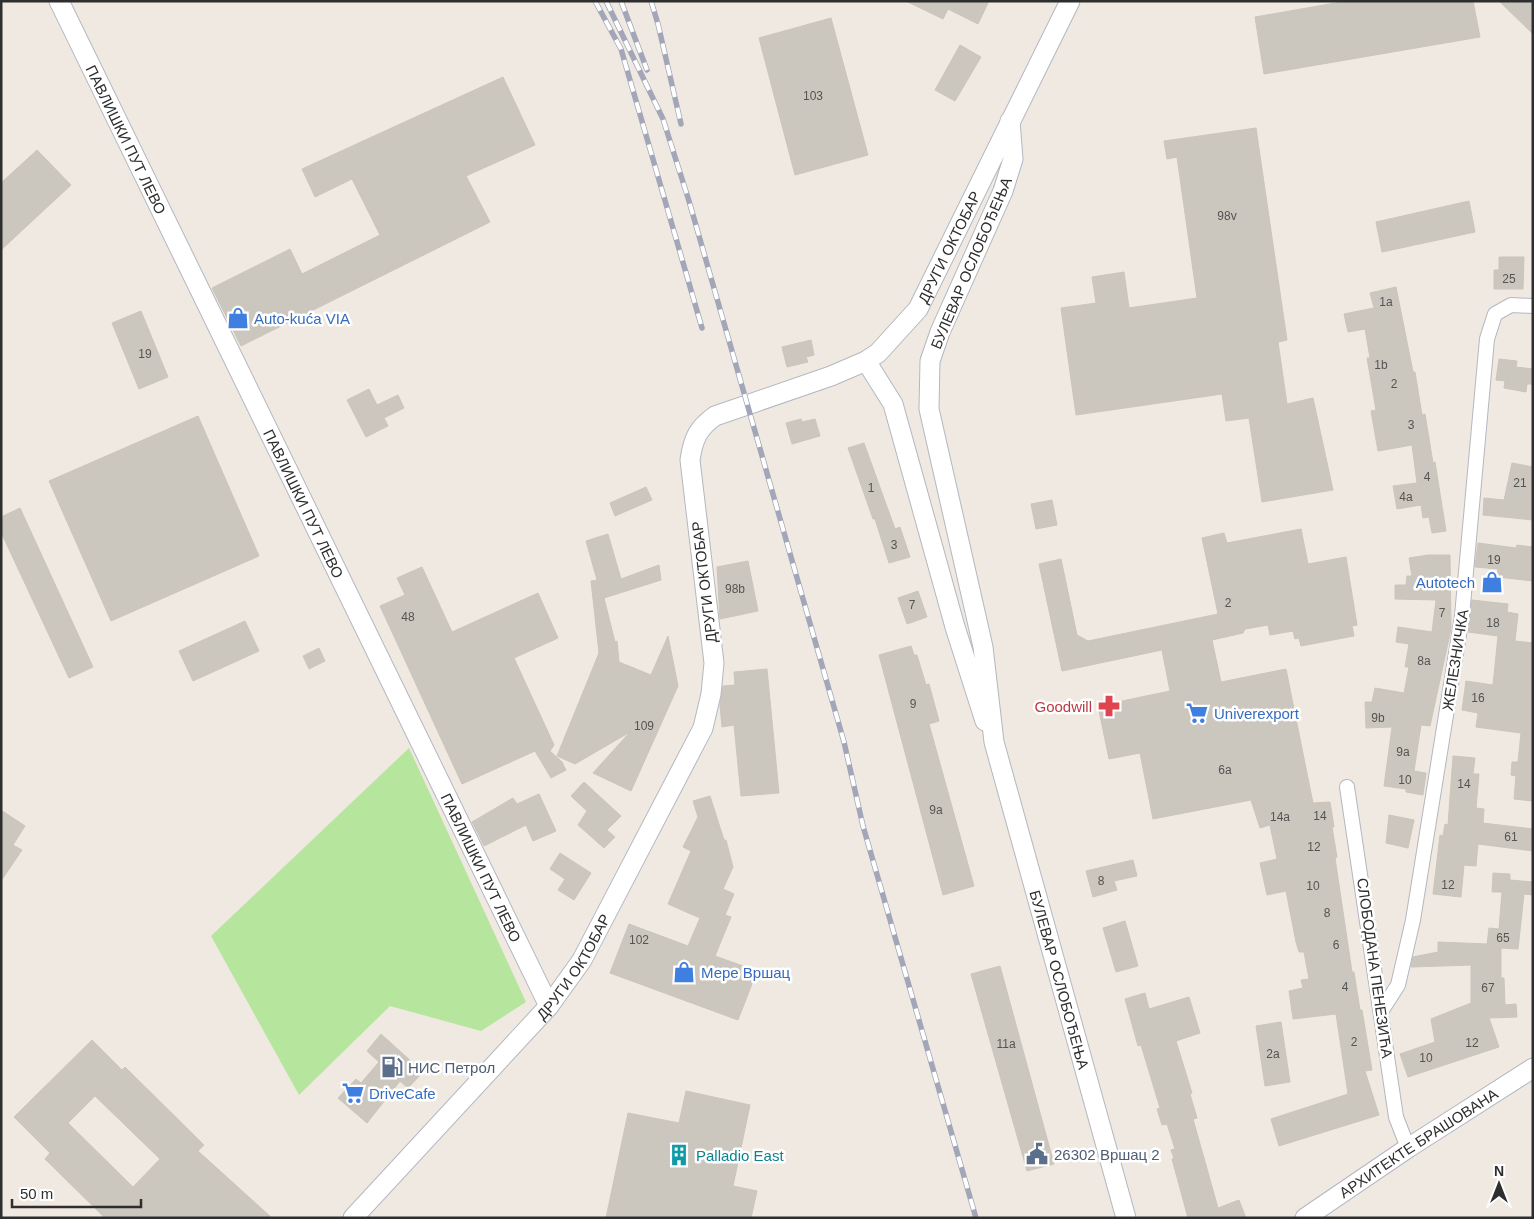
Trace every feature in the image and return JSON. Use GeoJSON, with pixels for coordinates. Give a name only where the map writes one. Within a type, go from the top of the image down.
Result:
{"type":"FeatureCollection","features":[{"type":"Feature","properties":{"kind":"street","name":"ПАВЛИШКИ ПУТ ЛЕВО"},"geometry":{"type":"LineString","coordinates":[[59,1],[549,1006]]}},
{"type":"Feature","properties":{"kind":"street","name":"ДРУГИ ОКТОБАР"},"geometry":{"type":"LineString","coordinates":[[353,1218],[549,1006],[582,960],[703,728],[711,694],[714,662],[690,460],[694,438],[702,425],[715,416],[831,376],[866,361],[878,354],[918,309],[1070,1]]}},
{"type":"Feature","properties":{"kind":"street","name":"БУЛЕВАР ОСЛОБОЂЕЊА"},"geometry":{"type":"LineString","coordinates":[[994,742],[987,677],[976,611],[933,434],[928,385],[930,361],[940,332],[1003,191],[1013,159],[1010,121]]}},
{"type":"Feature","properties":{"kind":"street","name":"ЖЕЛЕЗНИЧКА"},"geometry":{"type":"LineString","coordinates":[[1382,1010],[1398,985],[1413,920],[1462,616],[1487,339],[1496,314],[1511,305],[1533,306]]}},
{"type":"Feature","properties":{"kind":"street","name":"БУЛЕВАР ОСЛОБОЂЕЊА"},"geometry":{"type":"LineString","coordinates":[[866,361],[893,404],[972,687],[994,742],[1126,1218]]}},
{"type":"Feature","properties":{"kind":"street"},"geometry":{"type":"LineString","coordinates":[[957,633],[966,625],[976,611]]}},
{"type":"Feature","properties":{"kind":"street","name":"БУЛЕВАР ОСЛОБОЂЕЊА"},"geometry":{"type":"LineString","coordinates":[[957,633],[987,677]]}},
{"type":"Feature","properties":{"kind":"street","name":"СЛОБОДАНА ПЕНЕЗИЋА"},"geometry":{"type":"LineString","coordinates":[[1347,787],[1382,1010],[1396,1117],[1408,1148]]}},
{"type":"Feature","properties":{"kind":"street","name":"АРХИТЕКТЕ БРАШОВАНА"},"geometry":{"type":"LineString","coordinates":[[1305,1218],[1408,1148],[1533,1068]]}},
{"type":"Feature","properties":{"kind":"green space"},"geometry":{"type":"Polygon","coordinates":[[[409,748],[526,1002],[481,1031],[390,1006],[299,1095],[211,936],[409,748]]]}},
{"type":"Feature","properties":{"kind":"building"},"geometry":{"type":"Polygon","coordinates":[[[906,1],[989,1],[978,24],[948,9],[943,19],[906,1]]]}},
{"type":"Feature","properties":{"kind":"building"},"geometry":{"type":"Polygon","coordinates":[[[1347,1],[1473,1],[1480,37],[1264,74],[1255,17],[1347,1]]]}},
{"type":"Feature","properties":{"kind":"building"},"geometry":{"type":"Polygon","coordinates":[[[1499,1],[1533,1],[1533,34],[1499,1]]]}},
{"type":"Feature","properties":{"kind":"building"},"geometry":{"type":"Polygon","coordinates":[[[831,18],[868,155],[795,175],[759,38],[831,18]]]}},
{"type":"Feature","properties":{"kind":"building"},"geometry":{"type":"Polygon","coordinates":[[[960,45],[981,57],[955,101],[935,90],[960,45]]]}},
{"type":"Feature","properties":{"kind":"building"},"geometry":{"type":"Polygon","coordinates":[[[503,77],[535,145],[466,176],[490,222],[241,346],[212,288],[290,249],[302,274],[380,235],[352,179],[315,197],[302,169],[503,77]]]}},
{"type":"Feature","properties":{"kind":"building"},"geometry":{"type":"Polygon","coordinates":[[[1256,128],[1287,340],[1278,342],[1287,404],[1313,398],[1333,490],[1262,502],[1249,418],[1226,421],[1222,394],[1076,415],[1061,308],[1096,303],[1092,277],[1124,272],[1129,308],[1197,298],[1177,157],[1167,159],[1164,141],[1256,128]]]}},
{"type":"Feature","properties":{"kind":"building"},"geometry":{"type":"Polygon","coordinates":[[[37,150],[71,185],[1,250],[1,183],[37,150]]]}},
{"type":"Feature","properties":{"kind":"building"},"geometry":{"type":"Polygon","coordinates":[[[1469,201],[1475,232],[1382,252],[1376,222],[1469,201]]]}},
{"type":"Feature","properties":{"kind":"building"},"geometry":{"type":"Polygon","coordinates":[[[1499,257],[1524,257],[1523,289],[1494,289],[1494,270],[1499,270],[1499,257]]]}},
{"type":"Feature","properties":{"kind":"building"},"geometry":{"type":"Polygon","coordinates":[[[1396,287],[1413,372],[1415,372],[1422,415],[1425,414],[1433,463],[1435,462],[1446,531],[1432,533],[1429,517],[1423,518],[1421,505],[1397,509],[1393,486],[1417,483],[1412,445],[1378,451],[1371,411],[1376,410],[1367,358],[1370,358],[1365,329],[1348,332],[1344,314],[1374,308],[1370,293],[1396,287]]]}},
{"type":"Feature","properties":{"kind":"building"},"geometry":{"type":"Polygon","coordinates":[[[141,311],[168,377],[139,389],[112,323],[141,311]]]}},
{"type":"Feature","properties":{"kind":"building"},"geometry":{"type":"Polygon","coordinates":[[[811,340],[814,355],[806,357],[808,362],[787,367],[782,347],[811,340]]]}},
{"type":"Feature","properties":{"kind":"building"},"geometry":{"type":"Polygon","coordinates":[[[1499,359],[1517,361],[1516,367],[1533,369],[1533,384],[1527,384],[1526,392],[1504,388],[1505,381],[1496,380],[1499,359]]]}},
{"type":"Feature","properties":{"kind":"building"},"geometry":{"type":"Polygon","coordinates":[[[369,389],[377,405],[398,395],[404,408],[384,418],[388,426],[366,437],[347,400],[369,389]]]}},
{"type":"Feature","properties":{"kind":"building"},"geometry":{"type":"Polygon","coordinates":[[[198,416],[259,556],[111,621],[49,481],[198,416]]]}},
{"type":"Feature","properties":{"kind":"building"},"geometry":{"type":"Polygon","coordinates":[[[801,419],[802,422],[815,419],[820,436],[792,444],[786,423],[801,419]]]}},
{"type":"Feature","properties":{"kind":"building"},"geometry":{"type":"Polygon","coordinates":[[[864,443],[895,529],[900,527],[910,557],[889,563],[875,519],[873,519],[848,448],[864,443]]]}},
{"type":"Feature","properties":{"kind":"building"},"geometry":{"type":"Polygon","coordinates":[[[1512,463],[1533,467],[1533,520],[1483,515],[1484,498],[1504,500],[1512,463]]]}},
{"type":"Feature","properties":{"kind":"building"},"geometry":{"type":"Polygon","coordinates":[[[646,487],[652,500],[615,516],[610,503],[646,487]]]}},
{"type":"Feature","properties":{"kind":"building"},"geometry":{"type":"Polygon","coordinates":[[[1052,500],[1057,525],[1036,529],[1031,504],[1052,500]]]}},
{"type":"Feature","properties":{"kind":"building"},"geometry":{"type":"Polygon","coordinates":[[[20,508],[93,667],[69,678],[1,532],[1,517],[20,508]]]}},
{"type":"Feature","properties":{"kind":"building"},"geometry":{"type":"Polygon","coordinates":[[[1301,529],[1308,564],[1346,557],[1357,625],[1352,626],[1354,636],[1301,646],[1299,638],[1295,639],[1293,631],[1270,635],[1268,625],[1245,629],[1243,633],[1212,640],[1221,682],[1286,669],[1313,803],[1330,802],[1337,857],[1335,858],[1352,972],[1354,972],[1360,1010],[1362,1010],[1372,1070],[1365,1071],[1379,1115],[1279,1146],[1271,1119],[1348,1094],[1336,1014],[1293,1019],[1289,991],[1303,988],[1301,980],[1309,979],[1304,952],[1299,952],[1296,942],[1286,891],[1267,895],[1260,863],[1277,859],[1270,825],[1260,828],[1251,800],[1153,819],[1140,753],[1109,759],[1098,706],[1170,691],[1162,650],[1062,671],[1039,564],[1061,559],[1077,635],[1088,641],[1218,614],[1202,538],[1224,533],[1227,543],[1301,529]]]}},
{"type":"Feature","properties":{"kind":"building"},"geometry":{"type":"Polygon","coordinates":[[[608,534],[621,579],[659,565],[661,580],[604,598],[615,642],[617,641],[619,662],[651,675],[668,636],[678,686],[631,791],[593,773],[630,732],[575,764],[557,756],[599,653],[591,581],[597,580],[586,541],[608,534]]]}},
{"type":"Feature","properties":{"kind":"building"},"geometry":{"type":"Polygon","coordinates":[[[1478,543],[1516,548],[1517,545],[1533,547],[1533,581],[1497,577],[1498,569],[1475,567],[1478,543]]]}},
{"type":"Feature","properties":{"kind":"building"},"geometry":{"type":"Polygon","coordinates":[[[1428,555],[1450,555],[1451,629],[1430,726],[1421,725],[1414,771],[1426,773],[1423,795],[1406,792],[1406,789],[1384,786],[1392,727],[1366,728],[1365,702],[1372,702],[1375,688],[1404,693],[1409,667],[1405,667],[1409,644],[1396,642],[1398,627],[1432,632],[1436,600],[1395,599],[1395,585],[1406,585],[1407,576],[1412,576],[1409,558],[1428,555]]]}},
{"type":"Feature","properties":{"kind":"building"},"geometry":{"type":"Polygon","coordinates":[[[748,561],[758,611],[720,619],[717,567],[748,561]]]}},
{"type":"Feature","properties":{"kind":"building"},"geometry":{"type":"Polygon","coordinates":[[[422,567],[452,632],[538,593],[558,638],[514,658],[554,745],[550,751],[562,762],[566,770],[551,778],[535,751],[462,784],[380,606],[405,595],[397,578],[422,567]]]}},
{"type":"Feature","properties":{"kind":"building"},"geometry":{"type":"Polygon","coordinates":[[[918,591],[927,617],[907,624],[898,598],[918,591]]]}},
{"type":"Feature","properties":{"kind":"building"},"geometry":{"type":"Polygon","coordinates":[[[1472,600],[1508,604],[1507,612],[1518,614],[1515,641],[1533,643],[1533,801],[1514,799],[1516,776],[1511,775],[1512,762],[1518,762],[1521,733],[1476,727],[1478,713],[1462,710],[1466,681],[1493,685],[1498,636],[1468,632],[1472,600]]]}},
{"type":"Feature","properties":{"kind":"building"},"geometry":{"type":"Polygon","coordinates":[[[245,621],[259,651],[193,681],[179,651],[245,621]]]}},
{"type":"Feature","properties":{"kind":"building"},"geometry":{"type":"Polygon","coordinates":[[[911,646],[914,655],[917,655],[926,685],[929,684],[939,721],[929,724],[974,886],[943,895],[879,655],[911,646]]]}},
{"type":"Feature","properties":{"kind":"building"},"geometry":{"type":"Polygon","coordinates":[[[319,648],[325,661],[309,669],[303,656],[319,648]]]}},
{"type":"Feature","properties":{"kind":"building"},"geometry":{"type":"Polygon","coordinates":[[[767,669],[779,793],[741,796],[734,725],[722,727],[720,705],[723,686],[735,685],[734,672],[767,669]]]}},
{"type":"Feature","properties":{"kind":"building"},"geometry":{"type":"Polygon","coordinates":[[[1453,756],[1475,758],[1473,774],[1479,774],[1476,808],[1484,809],[1483,823],[1533,829],[1533,851],[1478,844],[1476,866],[1464,865],[1461,897],[1433,894],[1440,835],[1443,836],[1445,824],[1448,825],[1453,756]]]}},
{"type":"Feature","properties":{"kind":"building"},"geometry":{"type":"Polygon","coordinates":[[[584,782],[621,816],[607,830],[615,837],[604,848],[578,825],[587,811],[571,796],[584,782]]]}},
{"type":"Feature","properties":{"kind":"building"},"geometry":{"type":"Polygon","coordinates":[[[539,794],[556,831],[533,841],[526,825],[484,846],[472,822],[513,798],[517,804],[539,794]]]}},
{"type":"Feature","properties":{"kind":"building"},"geometry":{"type":"Polygon","coordinates":[[[710,796],[724,840],[726,840],[733,867],[723,889],[734,894],[725,915],[731,917],[715,956],[757,971],[738,1020],[610,973],[629,924],[688,946],[700,918],[668,904],[691,851],[683,847],[698,817],[693,801],[710,796]]]}},
{"type":"Feature","properties":{"kind":"building"},"geometry":{"type":"Polygon","coordinates":[[[1,810],[25,826],[13,845],[22,850],[1,881],[1,810]]]}},
{"type":"Feature","properties":{"kind":"building"},"geometry":{"type":"Polygon","coordinates":[[[1389,815],[1414,820],[1408,848],[1386,843],[1389,815]]]}},
{"type":"Feature","properties":{"kind":"building"},"geometry":{"type":"Polygon","coordinates":[[[560,853],[591,873],[574,900],[558,890],[565,879],[550,869],[560,853]]]}},
{"type":"Feature","properties":{"kind":"building"},"geometry":{"type":"Polygon","coordinates":[[[1133,860],[1137,876],[1114,881],[1117,890],[1093,897],[1086,871],[1133,860]]]}},
{"type":"Feature","properties":{"kind":"building"},"geometry":{"type":"Polygon","coordinates":[[[1493,873],[1510,874],[1510,880],[1533,882],[1533,895],[1524,894],[1518,949],[1501,948],[1501,978],[1504,978],[1505,1005],[1516,1004],[1517,1017],[1489,1018],[1499,1047],[1408,1077],[1400,1054],[1435,1042],[1431,1019],[1471,1003],[1471,965],[1411,967],[1413,957],[1438,952],[1438,942],[1487,944],[1489,928],[1499,929],[1502,892],[1492,892],[1493,873]]]}},
{"type":"Feature","properties":{"kind":"building"},"geometry":{"type":"Polygon","coordinates":[[[1125,921],[1138,966],[1116,972],[1103,928],[1125,921]]]}},
{"type":"Feature","properties":{"kind":"building"},"geometry":{"type":"Polygon","coordinates":[[[1000,966],[1054,1164],[1027,1171],[971,974],[1000,966]]]}},
{"type":"Feature","properties":{"kind":"building"},"geometry":{"type":"Polygon","coordinates":[[[1145,993],[1149,1009],[1189,997],[1200,1033],[1176,1041],[1192,1093],[1190,1094],[1197,1118],[1193,1119],[1218,1208],[1239,1200],[1246,1218],[1188,1218],[1172,1159],[1174,1158],[1171,1150],[1175,1149],[1167,1124],[1162,1125],[1157,1109],[1160,1108],[1141,1045],[1138,1046],[1125,999],[1145,993]]]}},
{"type":"Feature","properties":{"kind":"building"},"geometry":{"type":"Polygon","coordinates":[[[1281,1022],[1290,1082],[1265,1086],[1256,1026],[1281,1022]]]}},
{"type":"Feature","properties":{"kind":"building"},"geometry":{"type":"Polygon","coordinates":[[[381,1034],[423,1072],[408,1088],[400,1081],[367,1123],[338,1098],[356,1079],[361,1083],[379,1062],[367,1051],[381,1034]]]}},
{"type":"Feature","properties":{"kind":"building"},"geometry":{"type":"Polygon","coordinates":[[[92,1040],[122,1070],[125,1067],[204,1145],[198,1151],[272,1218],[105,1218],[45,1159],[50,1153],[14,1117],[92,1040]],[[95,1096],[68,1123],[133,1187],[160,1159],[95,1096]]]}},
{"type":"Feature","properties":{"kind":"building","name":"Palladio East"},"geometry":{"type":"Polygon","coordinates":[[[686,1091],[750,1105],[733,1186],[757,1191],[751,1218],[606,1218],[628,1113],[679,1123],[686,1091]]]}},
{"type":"Feature","properties":{"kind":"railway"},"geometry":{"type":"LineString","coordinates":[[595,1],[621,49],[702,328]]}},
{"type":"Feature","properties":{"kind":"railway"},"geometry":{"type":"LineString","coordinates":[[606,1],[663,119],[689,201],[844,742],[863,826],[976,1218]]}},
{"type":"Feature","properties":{"kind":"railway"},"geometry":{"type":"LineString","coordinates":[[621,1],[647,70]]}},
{"type":"Feature","properties":{"kind":"railway"},"geometry":{"type":"LineString","coordinates":[[651,1],[681,124]]}},
{"type":"Feature","properties":{"kind":"place","name":"Auto-kuća VIA"},"geometry":{"type":"Point","coordinates":[238,318]}},
{"type":"Feature","properties":{"kind":"place","name":"Autotech"},"geometry":{"type":"Point","coordinates":[1492,582]}},
{"type":"Feature","properties":{"kind":"place","name":"Goodwill"},"geometry":{"type":"Point","coordinates":[1109,706]}},
{"type":"Feature","properties":{"kind":"place","name":"Univerexport"},"geometry":{"type":"Point","coordinates":[1197,713]}},
{"type":"Feature","properties":{"kind":"place","name":"Мере Вршац"},"geometry":{"type":"Point","coordinates":[684,972]}},
{"type":"Feature","properties":{"kind":"place","name":"НИС Петрол"},"geometry":{"type":"Point","coordinates":[392,1067]}},
{"type":"Feature","properties":{"kind":"place","name":"DriveCafe"},"geometry":{"type":"Point","coordinates":[353,1093]}},
{"type":"Feature","properties":{"kind":"place","name":"26302 Вршац 2"},"geometry":{"type":"Point","coordinates":[1037,1154]}},
{"type":"Feature","properties":{"kind":"place","name":"Palladio East"},"geometry":{"type":"Point","coordinates":[679,1155]}}]}
